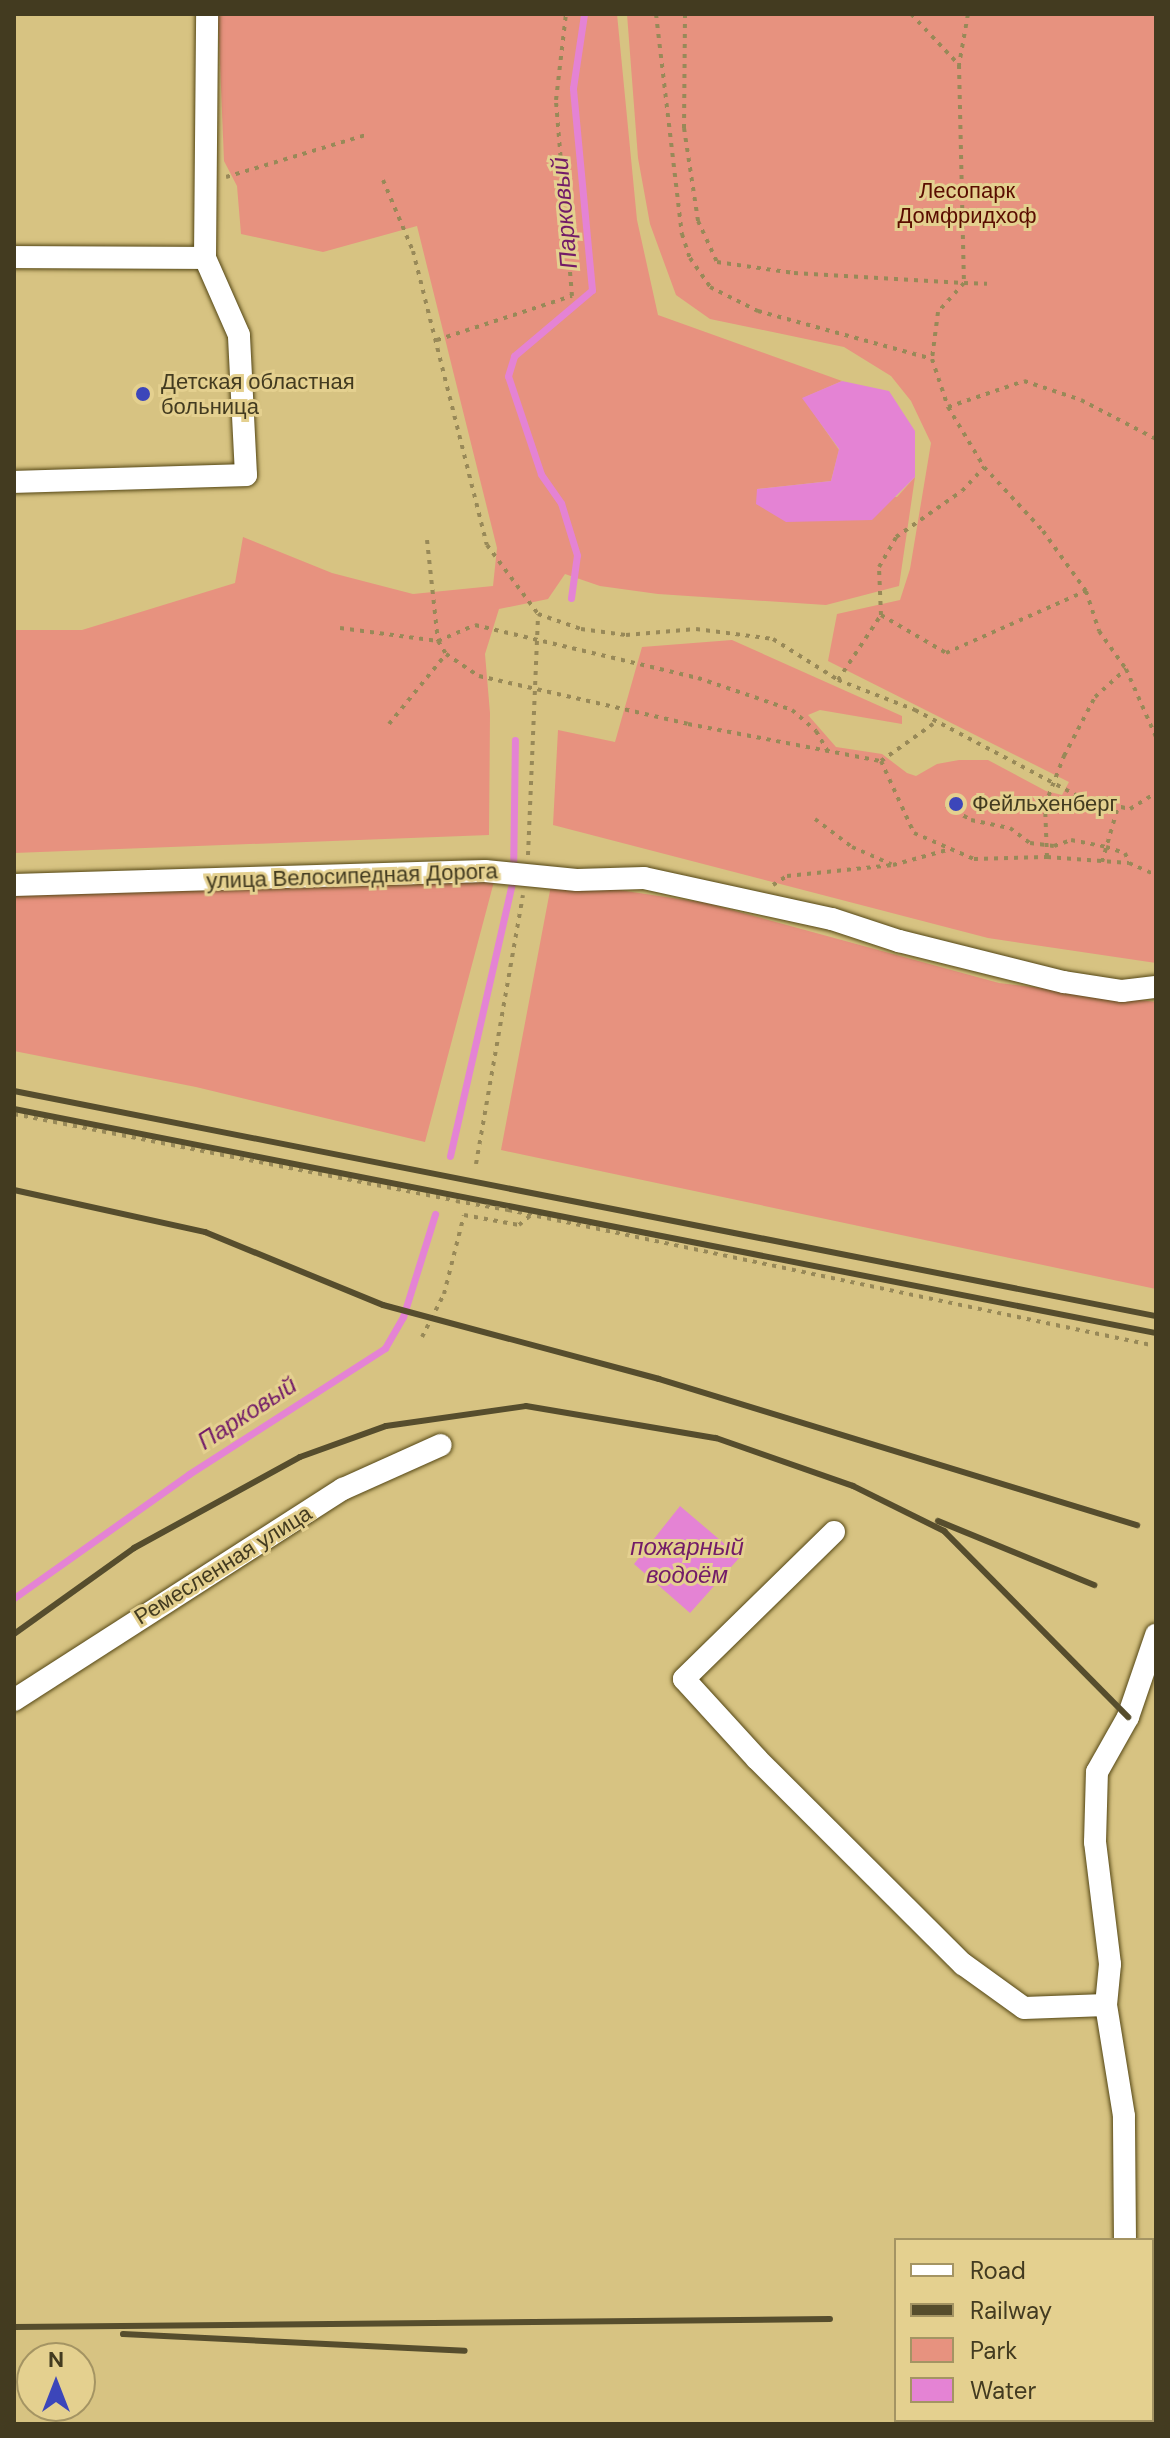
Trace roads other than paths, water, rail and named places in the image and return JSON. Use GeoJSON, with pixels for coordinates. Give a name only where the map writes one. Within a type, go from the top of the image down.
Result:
{"type":"FeatureCollection","features":[{"type":"Feature","properties":{"kind":"street"},"geometry":{"type":"LineString","coordinates":[[14,482],[246,475],[239,335],[205,258],[207,14]]}},
{"type":"Feature","properties":{"kind":"street"},"geometry":{"type":"LineString","coordinates":[[14,257],[205,258]]}},
{"type":"Feature","properties":{"kind":"street","name":"улица Велосипедная Дорога"},"geometry":{"type":"LineString","coordinates":[[14,885],[485,871],[644,878],[750,900],[1064,982],[1122,991],[1156,987]]}},
{"type":"Feature","properties":{"kind":"street","name":"Ремесленная улица"},"geometry":{"type":"LineString","coordinates":[[14,1700],[343,1489],[441,1445]]}},
{"type":"Feature","properties":{"kind":"street"},"geometry":{"type":"LineString","coordinates":[[834,1532],[684,1679],[757,1759],[963,1964],[1024,2008],[1106,2005]]}},
{"type":"Feature","properties":{"kind":"street"},"geometry":{"type":"LineString","coordinates":[[1125,2238],[1124,2116],[1106,2005],[1110,1964],[1095,1842],[1097,1772],[1128,1717],[1156,1635]]}},
{"type":"Feature","properties":{"kind":"water"},"geometry":{"type":"Polygon","coordinates":[[[842,381],[889,391],[915,431],[915,477],[872,520],[786,522],[756,504],[757,489],[831,481],[839,449],[802,398],[842,381]]]}},
{"type":"Feature","properties":{"kind":"water","name":"пожарный водоём"},"geometry":{"type":"Polygon","coordinates":[[[680,1506],[740,1557],[690,1613],[634,1564],[680,1506]]]}},
{"type":"Feature","properties":{"kind":"waterway","name":"Парковый"},"geometry":{"type":"LineString","coordinates":[[571,598],[577,555],[561,503],[541,474],[508,376],[514,356],[592,290],[573,88],[584,14]]}},
{"type":"Feature","properties":{"kind":"waterway","name":"Парковый"},"geometry":{"type":"LineString","coordinates":[[450,1156],[513,879],[515,740]]}},
{"type":"Feature","properties":{"kind":"waterway","name":"Парковый"},"geometry":{"type":"LineString","coordinates":[[14,1598],[189,1474],[385,1348],[403,1317],[435,1214]]}},
{"type":"Feature","properties":{"kind":"railway"},"geometry":{"type":"LineString","coordinates":[[14,1091],[1156,1316]]}},
{"type":"Feature","properties":{"kind":"railway"},"geometry":{"type":"LineString","coordinates":[[14,1109],[1156,1333]]}},
{"type":"Feature","properties":{"kind":"railway"},"geometry":{"type":"LineString","coordinates":[[14,1190],[205,1232],[383,1305],[659,1379],[1137,1525]]}},
{"type":"Feature","properties":{"kind":"railway"},"geometry":{"type":"LineString","coordinates":[[14,1634],[134,1548],[300,1457],[386,1426],[526,1406],[716,1438],[853,1486],[944,1531],[1128,1717]]}},
{"type":"Feature","properties":{"kind":"railway"},"geometry":{"type":"LineString","coordinates":[[938,1521],[1094,1585]]}},
{"type":"Feature","properties":{"kind":"railway"},"geometry":{"type":"LineString","coordinates":[[14,2327],[830,2319]]}},
{"type":"Feature","properties":{"kind":"railway"},"geometry":{"type":"LineString","coordinates":[[123,2334],[465,2351]]}},
{"type":"Feature","properties":{"kind":"place","name":"Детская областная больница"},"geometry":{"type":"Point","coordinates":[143,394]}},
{"type":"Feature","properties":{"kind":"place","name":"Фейльхенберг"},"geometry":{"type":"Point","coordinates":[956,804]}},
{"type":"Feature","properties":{"kind":"park label","name":"Лесопарк Домфридхоф"},"geometry":{"type":"Point","coordinates":[967,202]}}]}
